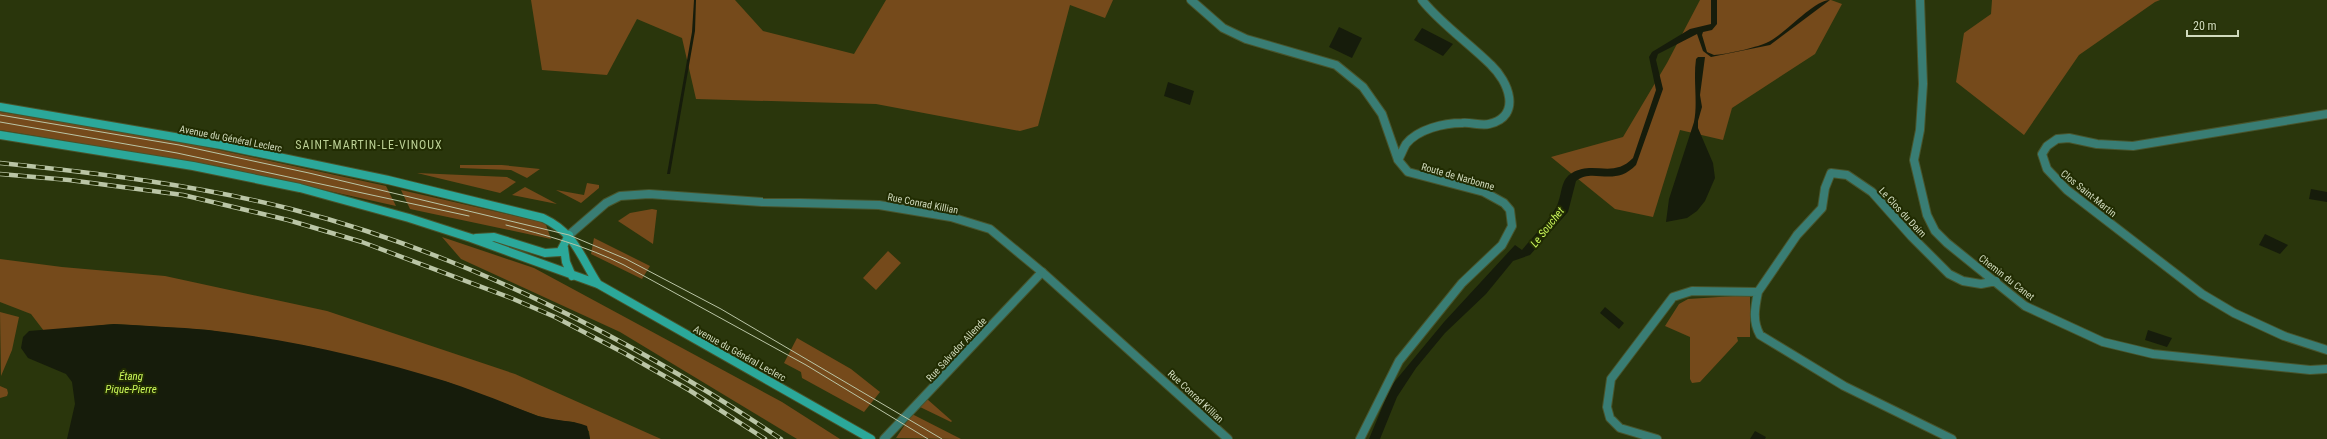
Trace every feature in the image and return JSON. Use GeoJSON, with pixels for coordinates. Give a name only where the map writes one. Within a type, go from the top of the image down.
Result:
{"type":"FeatureCollection","features":[{"type":"Feature","properties":{"kind":"main road","name":"Avenue du Général Leclerc"},"geometry":{"type":"LineString","coordinates":[[0,107],[221,145],[388,180],[543,218],[557,224],[569,235],[598,284]]}},
{"type":"Feature","properties":{"kind":"main road","name":"Avenue du Général Leclerc"},"geometry":{"type":"LineString","coordinates":[[0,135],[193,166],[300,188],[409,218],[471,238],[572,276],[598,284],[871,439]]}},
{"type":"Feature","properties":{"kind":"main road"},"geometry":{"type":"LineString","coordinates":[[569,235],[564,248],[566,262],[572,276]]}},
{"type":"Feature","properties":{"kind":"main road","name":"Avenue du Général Leclerc"},"geometry":{"type":"LineString","coordinates":[[471,238],[494,237],[545,253],[560,252],[564,248]]}},
{"type":"Feature","properties":{"kind":"street","name":"Route de Narbonne"},"geometry":{"type":"LineString","coordinates":[[1191,0],[1223,28],[1246,39],[1336,65],[1363,87],[1382,114],[1398,160],[1408,172],[1484,192],[1497,198],[1510,210],[1512,226],[1502,245],[1462,283],[1399,360],[1360,439]]}},
{"type":"Feature","properties":{"kind":"street"},"geometry":{"type":"LineString","coordinates":[[1398,160],[1407,144],[1423,132],[1444,125],[1462,123],[1489,124],[1504,118],[1509,111],[1510,101],[1499,72],[1422,0]]}},
{"type":"Feature","properties":{"kind":"street","name":"Chemin du Canet"},"geometry":{"type":"LineString","coordinates":[[1920,0],[1923,84],[1920,130],[1914,160],[1923,202],[1935,231],[1947,243],[1996,281],[2025,306],[2103,342],[2160,355],[2310,370],[2327,369]]}},
{"type":"Feature","properties":{"kind":"street","name":"Clos Saint-Martin"},"geometry":{"type":"LineString","coordinates":[[2327,114],[2133,146],[2097,144],[2069,138],[2057,139],[2047,146],[2042,154],[2046,169],[2067,190],[2202,294],[2234,313],[2284,336],[2327,350]]}},
{"type":"Feature","properties":{"kind":"street","name":"Le Clos du Daim"},"geometry":{"type":"LineString","coordinates":[[1952,439],[1844,386],[1760,335],[1757,330],[1754,311],[1758,292],[1797,235],[1822,208],[1831,173],[1847,175],[1872,192],[1912,237],[1950,274],[1969,282],[1981,284],[1996,281]]}},
{"type":"Feature","properties":{"kind":"street","name":"Rue Conrad Killian"},"geometry":{"type":"LineString","coordinates":[[569,235],[606,203],[620,196],[649,194],[762,202],[879,205],[951,217],[990,229],[1042,272],[1228,439]]}},
{"type":"Feature","properties":{"kind":"street","name":"Rue Salvador Allende"},"geometry":{"type":"LineString","coordinates":[[884,439],[1042,272]]}},
{"type":"Feature","properties":{"kind":"street"},"geometry":{"type":"LineString","coordinates":[[1658,439],[1620,428],[1610,418],[1607,407],[1611,379],[1673,297],[1692,291],[1758,292]]}},
{"type":"Feature","properties":{"kind":"shaded area"},"geometry":{"type":"Polygon","coordinates":[[[531,0],[735,0],[763,31],[854,54],[886,0],[1113,0],[1105,18],[1070,5],[1038,126],[1020,131],[876,104],[696,99],[682,38],[637,19],[607,75],[542,70],[531,0]]]}},
{"type":"Feature","properties":{"kind":"shaded area"},"geometry":{"type":"Polygon","coordinates":[[[1700,0],[1831,0],[1842,4],[1815,54],[1732,108],[1723,140],[1680,130],[1653,217],[1615,209],[1551,157],[1623,137],[1667,63],[1700,0]]]}},
{"type":"Feature","properties":{"kind":"shaded area"},"geometry":{"type":"Polygon","coordinates":[[[1992,0],[2160,0],[2079,55],[2024,135],[1956,82],[1964,33],[1991,14],[1992,0]]]}},
{"type":"Feature","properties":{"kind":"shaded area"},"geometry":{"type":"Polygon","coordinates":[[[0,112],[150,135],[386,186],[396,206],[222,167],[0,130],[0,112]]]}},
{"type":"Feature","properties":{"kind":"shaded area"},"geometry":{"type":"Polygon","coordinates":[[[460,165],[502,165],[540,169],[527,178],[511,170],[460,168],[460,165]]]}},
{"type":"Feature","properties":{"kind":"shaded area"},"geometry":{"type":"Polygon","coordinates":[[[417,173],[507,177],[516,182],[500,193],[417,173]]]}},
{"type":"Feature","properties":{"kind":"shaded area"},"geometry":{"type":"Polygon","coordinates":[[[587,183],[599,185],[599,188],[581,203],[556,190],[584,195],[587,183]]]}},
{"type":"Feature","properties":{"kind":"shaded area"},"geometry":{"type":"Polygon","coordinates":[[[525,187],[557,204],[512,195],[525,187]]]}},
{"type":"Feature","properties":{"kind":"shaded area"},"geometry":{"type":"Polygon","coordinates":[[[401,190],[542,222],[546,225],[551,239],[410,209],[401,190]]]}},
{"type":"Feature","properties":{"kind":"shaded area"},"geometry":{"type":"Polygon","coordinates":[[[652,209],[657,210],[653,244],[618,221],[630,213],[652,209]]]}},
{"type":"Feature","properties":{"kind":"shaded area"},"geometry":{"type":"Polygon","coordinates":[[[442,237],[534,268],[782,402],[840,439],[797,439],[620,332],[461,259],[442,237]]]}},
{"type":"Feature","properties":{"kind":"shaded area"},"geometry":{"type":"Polygon","coordinates":[[[594,238],[650,266],[642,279],[591,254],[594,238]]]}},
{"type":"Feature","properties":{"kind":"shaded area"},"geometry":{"type":"Polygon","coordinates":[[[888,251],[901,263],[876,290],[863,278],[888,251]]]}},
{"type":"Feature","properties":{"kind":"shaded area"},"geometry":{"type":"Polygon","coordinates":[[[0,259],[62,267],[165,276],[327,311],[515,374],[661,439],[590,439],[589,431],[574,422],[553,420],[538,416],[447,382],[312,347],[208,330],[114,324],[44,331],[31,314],[0,302],[0,259]]]}},
{"type":"Feature","properties":{"kind":"shaded area"},"geometry":{"type":"Polygon","coordinates":[[[1750,295],[1750,337],[1737,337],[1738,341],[1700,382],[1692,383],[1690,379],[1690,337],[1665,326],[1679,304],[1688,299],[1750,295]]]}},
{"type":"Feature","properties":{"kind":"shaded area"},"geometry":{"type":"Polygon","coordinates":[[[0,312],[19,317],[12,350],[1,376],[0,312]]]}},
{"type":"Feature","properties":{"kind":"shaded area"},"geometry":{"type":"Polygon","coordinates":[[[797,338],[851,369],[880,392],[864,412],[802,378],[801,372],[784,363],[797,338]]]}},
{"type":"Feature","properties":{"kind":"shaded area"},"geometry":{"type":"Polygon","coordinates":[[[0,386],[7,389],[7,396],[0,398],[0,386]]]}},
{"type":"Feature","properties":{"kind":"shaded area"},"geometry":{"type":"Polygon","coordinates":[[[927,399],[952,421],[951,422],[920,407],[927,399]]]}},
{"type":"Feature","properties":{"kind":"shaded area"},"geometry":{"type":"Polygon","coordinates":[[[912,414],[961,439],[896,438],[912,414]]]}},
{"type":"Feature","properties":{"kind":"water"},"geometry":{"type":"Polygon","coordinates":[[[694,0],[696,0],[695,31],[670,174],[667,174],[692,32],[694,0]]]}},
{"type":"Feature","properties":{"kind":"water","name":"Le Souchet"},"geometry":{"type":"Polygon","coordinates":[[[1711,0],[1717,0],[1717,24],[1712,30],[1703,32],[1702,35],[1707,52],[1714,55],[1755,47],[1766,43],[1815,6],[1830,0],[1770,45],[1711,57],[1703,51],[1697,34],[1658,54],[1656,60],[1663,89],[1636,165],[1628,172],[1620,175],[1589,176],[1583,177],[1576,181],[1568,212],[1530,255],[1513,261],[1486,294],[1445,333],[1416,368],[1397,397],[1380,439],[1369,439],[1391,386],[1444,322],[1515,245],[1522,250],[1542,227],[1556,208],[1562,186],[1568,176],[1580,169],[1610,169],[1618,167],[1633,158],[1656,90],[1649,57],[1652,52],[1690,29],[1711,24],[1711,0]]]}},
{"type":"Feature","properties":{"kind":"water"},"geometry":{"type":"Polygon","coordinates":[[[1339,27],[1362,38],[1352,58],[1329,47],[1339,27]]]}},
{"type":"Feature","properties":{"kind":"water"},"geometry":{"type":"Polygon","coordinates":[[[1422,28],[1453,44],[1443,56],[1414,40],[1422,28]]]}},
{"type":"Feature","properties":{"kind":"water"},"geometry":{"type":"Polygon","coordinates":[[[1698,57],[1705,57],[1700,95],[1702,107],[1698,121],[1698,128],[1713,163],[1715,178],[1705,201],[1697,211],[1687,218],[1666,222],[1669,199],[1694,122],[1696,107],[1695,67],[1696,59],[1698,57]]]}},
{"type":"Feature","properties":{"kind":"water"},"geometry":{"type":"Polygon","coordinates":[[[1168,82],[1194,91],[1190,105],[1164,96],[1168,82]]]}},
{"type":"Feature","properties":{"kind":"water"},"geometry":{"type":"Polygon","coordinates":[[[2311,189],[2327,192],[2327,202],[2309,199],[2311,189]]]}},
{"type":"Feature","properties":{"kind":"water"},"geometry":{"type":"Polygon","coordinates":[[[2265,234],[2288,245],[2280,254],[2259,245],[2265,234]]]}},
{"type":"Feature","properties":{"kind":"water"},"geometry":{"type":"Polygon","coordinates":[[[1605,307],[1624,323],[1619,329],[1600,313],[1605,307]]]}},
{"type":"Feature","properties":{"kind":"water","name":"Étang Pique-Pierre"},"geometry":{"type":"Polygon","coordinates":[[[114,324],[208,330],[268,338],[387,364],[480,393],[538,416],[587,426],[590,439],[67,439],[75,404],[72,382],[66,374],[28,358],[21,348],[23,337],[29,331],[114,324]]]}},
{"type":"Feature","properties":{"kind":"water"},"geometry":{"type":"Polygon","coordinates":[[[2148,330],[2172,338],[2167,347],[2145,340],[2148,330]]]}},
{"type":"Feature","properties":{"kind":"water"},"geometry":{"type":"Polygon","coordinates":[[[1755,431],[1766,437],[1765,439],[1750,439],[1755,431]]]}},
{"type":"Feature","properties":{"kind":"tram line"},"geometry":{"type":"LineString","coordinates":[[0,115],[179,145],[309,173],[569,235],[626,259],[721,309],[942,439]]}},
{"type":"Feature","properties":{"kind":"tram line"},"geometry":{"type":"LineString","coordinates":[[0,122],[177,153],[469,216]]}},
{"type":"Feature","properties":{"kind":"tram line"},"geometry":{"type":"LineString","coordinates":[[506,225],[566,242],[595,252],[624,265],[806,365],[928,439]]}},
{"type":"Feature","properties":{"kind":"railway"},"geometry":{"type":"LineString","coordinates":[[0,163],[147,181],[219,193],[291,209],[355,227],[483,275],[545,303],[607,334],[667,367],[725,402],[781,439]]}},
{"type":"Feature","properties":{"kind":"railway"},"geometry":{"type":"LineString","coordinates":[[0,174],[69,180],[183,195],[288,220],[362,242],[511,298],[555,317],[624,353],[689,390],[765,439]]}},
{"type":"Feature","properties":{"kind":"district","name":"SAINT-MARTIN-LE-VINOUX"},"geometry":{"type":"Point","coordinates":[369,145]}}]}
